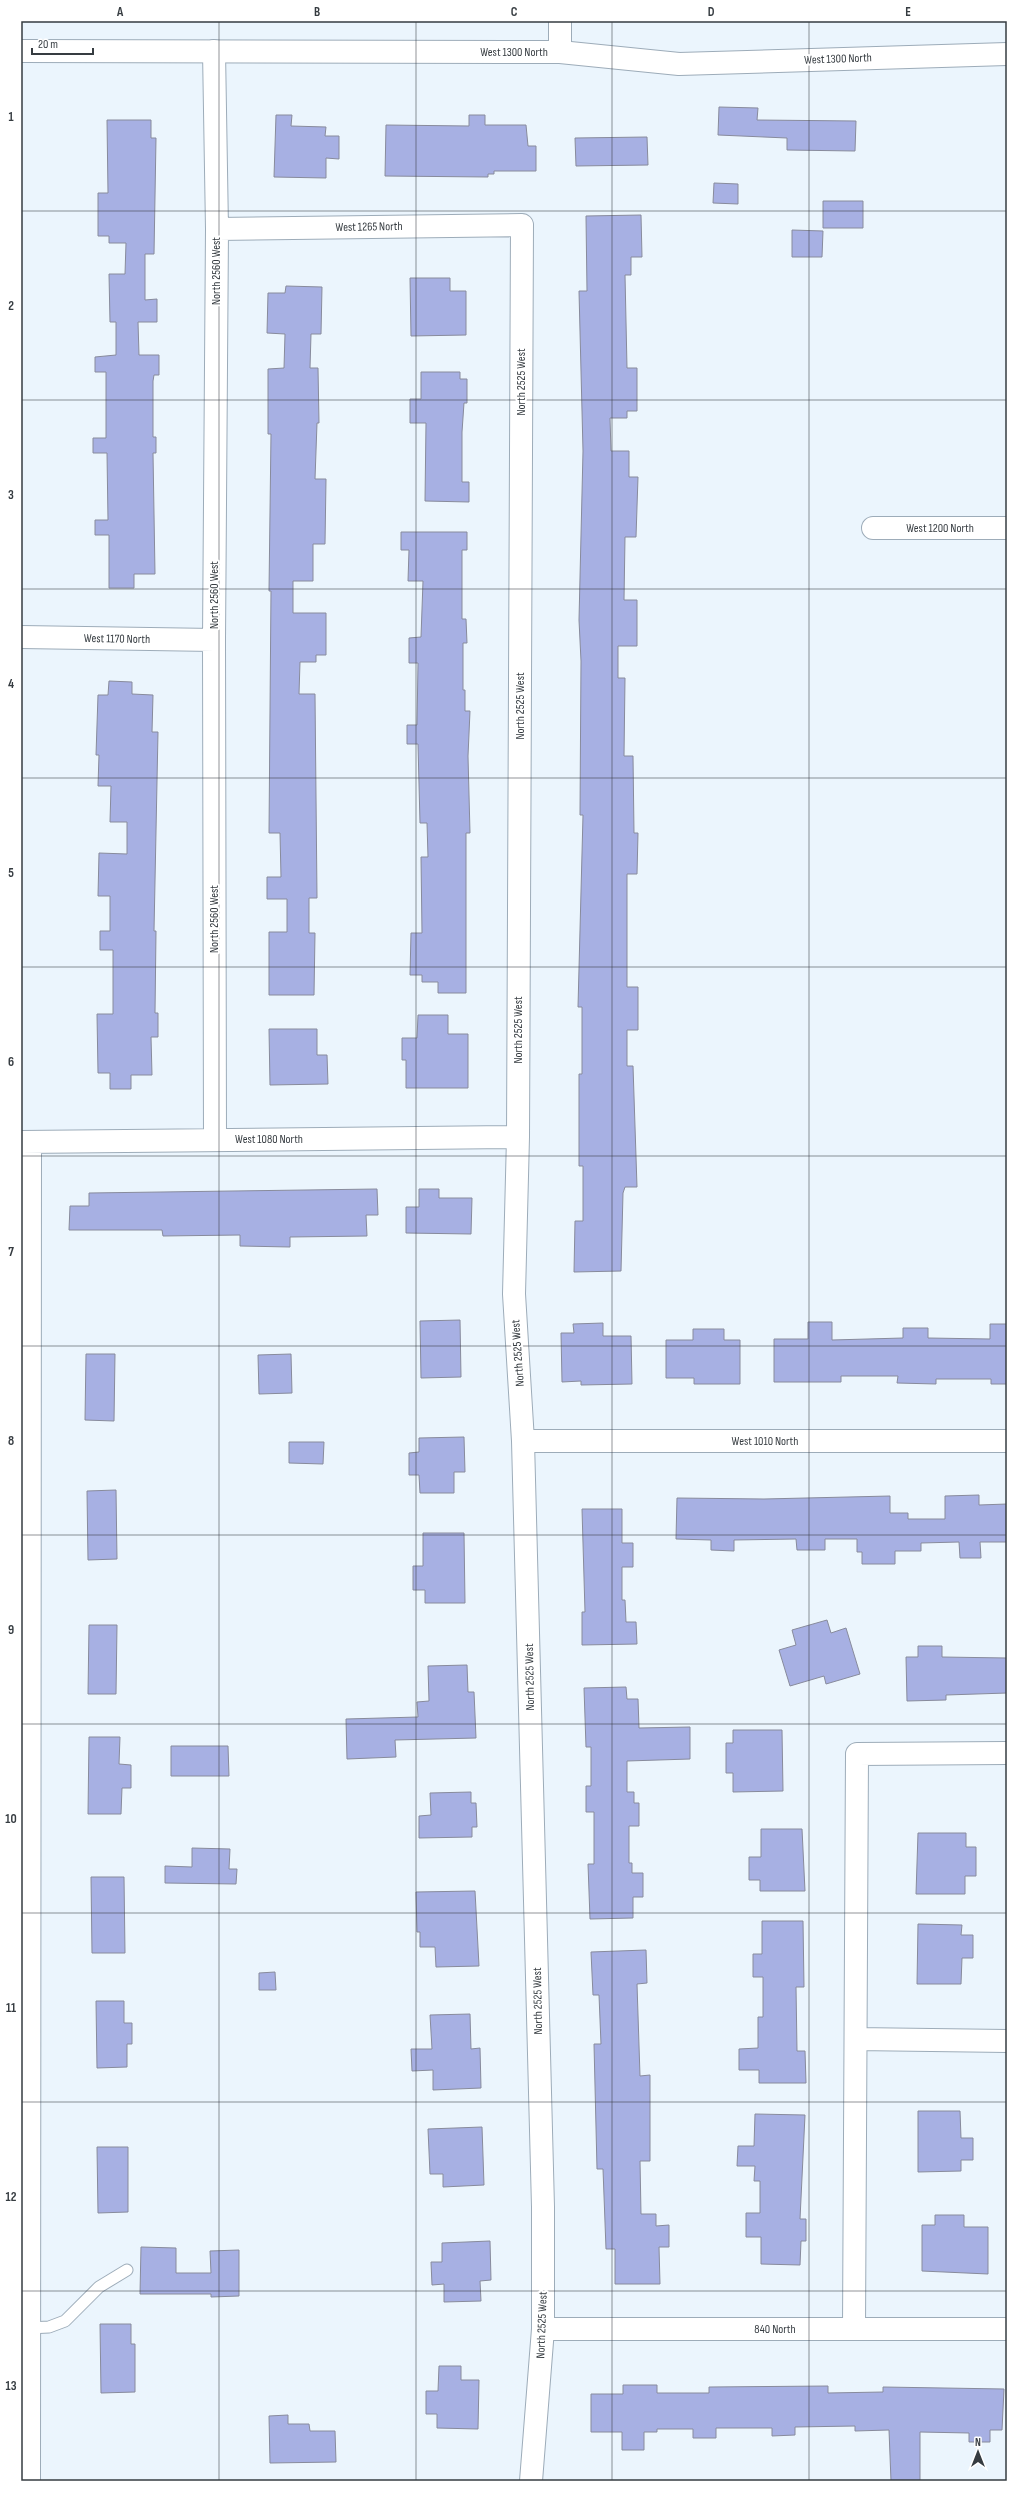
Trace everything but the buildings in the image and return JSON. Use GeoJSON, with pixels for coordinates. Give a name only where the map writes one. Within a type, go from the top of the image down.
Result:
{"type":"FeatureCollection","features":[{"type":"Feature","properties":{"kind":"street"},"geometry":{"type":"LineString","coordinates":[[560,21],[560,52]]}},
{"type":"Feature","properties":{"kind":"street","name":"West 1300 North"},"geometry":{"type":"LineString","coordinates":[[21,51],[560,52],[679,64],[1007,54]]}},
{"type":"Feature","properties":{"kind":"street","name":"North 2560 West"},"geometry":{"type":"LineString","coordinates":[[214,51],[217,228],[214,640],[215,1138]]}},
{"type":"Feature","properties":{"kind":"street","name":"West 1265 North"},"geometry":{"type":"LineString","coordinates":[[217,228],[522,225]]}},
{"type":"Feature","properties":{"kind":"street","name":"North 2525 West"},"geometry":{"type":"LineString","coordinates":[[522,225],[518,1137],[514,1294],[523,1441],[543,2207],[543,2329],[531,2481]]}},
{"type":"Feature","properties":{"kind":"street","name":"West 1200 North"},"geometry":{"type":"LineString","coordinates":[[873,528],[1007,528]]}},
{"type":"Feature","properties":{"kind":"street","name":"West 1170 North"},"geometry":{"type":"LineString","coordinates":[[21,637],[214,640]]}},
{"type":"Feature","properties":{"kind":"street","name":"West 1080 North"},"geometry":{"type":"LineString","coordinates":[[26,1142],[215,1138],[518,1137]]}},
{"type":"Feature","properties":{"kind":"street"},"geometry":{"type":"LineString","coordinates":[[26,1142],[29,2481]]}},
{"type":"Feature","properties":{"kind":"street","name":"West 1010 North"},"geometry":{"type":"LineString","coordinates":[[523,1441],[1007,1441]]}},
{"type":"Feature","properties":{"kind":"street"},"geometry":{"type":"LineString","coordinates":[[854,2329],[857,1754],[1007,1753]]}},
{"type":"Feature","properties":{"kind":"street"},"geometry":{"type":"LineString","coordinates":[[856,2039],[1007,2041]]}},
{"type":"Feature","properties":{"kind":"street","name":"840 North"},"geometry":{"type":"LineString","coordinates":[[543,2329],[1007,2329]]}},
{"type":"Feature","properties":{"kind":"lane"},"geometry":{"type":"LineString","coordinates":[[29,2328],[49,2327],[65,2321],[99,2287],[127,2270]]}}]}
